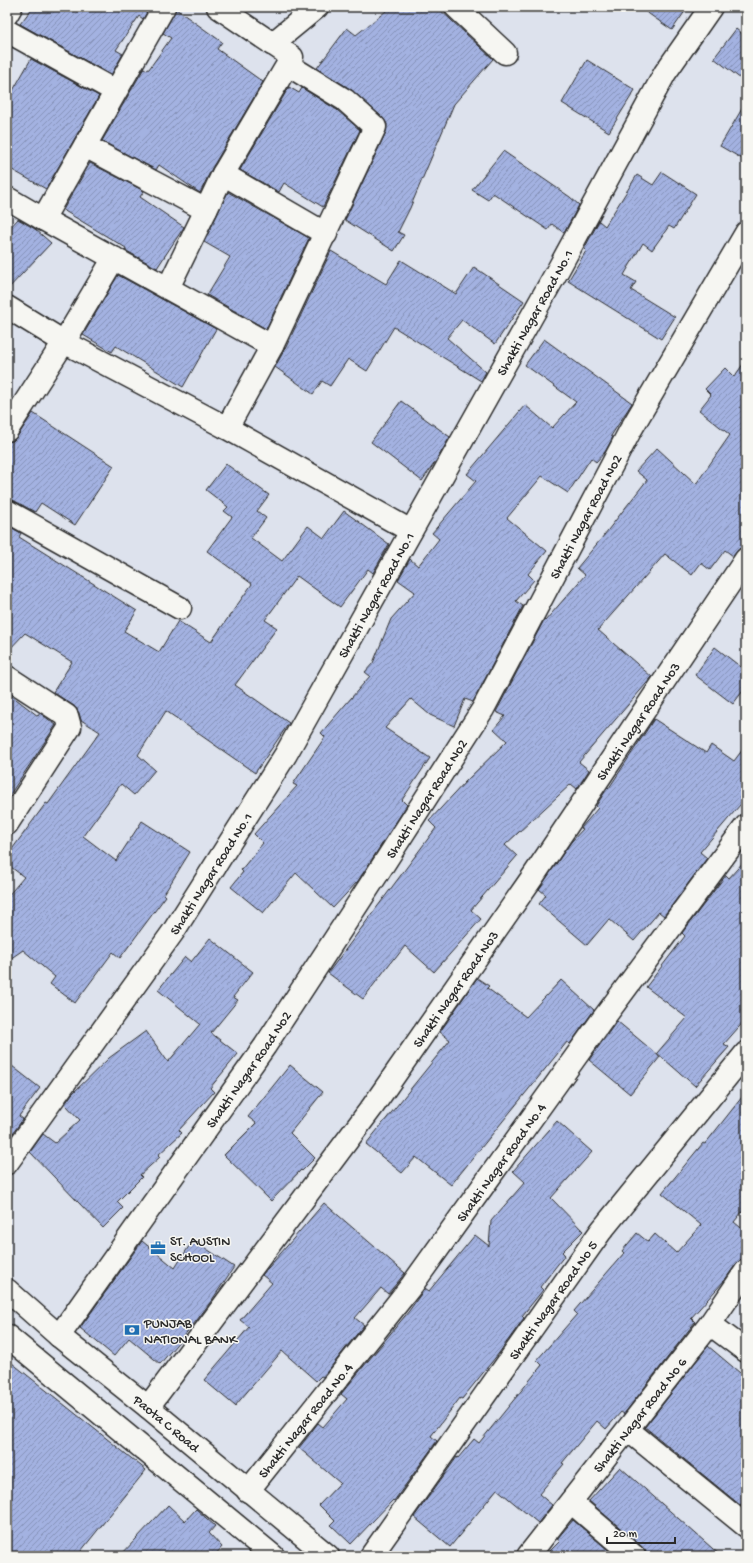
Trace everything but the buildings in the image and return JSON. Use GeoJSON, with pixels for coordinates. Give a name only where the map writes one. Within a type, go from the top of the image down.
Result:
{"type":"FeatureCollection","features":[{"type":"Feature","properties":{"kind":"street"},"geometry":{"type":"LineString","coordinates":[[7,14],[10,7]]}},
{"type":"Feature","properties":{"kind":"street"},"geometry":{"type":"LineString","coordinates":[[43,219],[164,7]]}},
{"type":"Feature","properties":{"kind":"street"},"geometry":{"type":"LineString","coordinates":[[168,288],[223,174],[292,57],[218,7]]}},
{"type":"Feature","properties":{"kind":"street"},"geometry":{"type":"LineString","coordinates":[[272,44],[317,7]]}},
{"type":"Feature","properties":{"kind":"street"},"geometry":{"type":"LineString","coordinates":[[456,7],[505,53]]}},
{"type":"Feature","properties":{"kind":"street","name":"Shakti Nagar Road No.1"},"geometry":{"type":"LineString","coordinates":[[7,1163],[173,932],[286,754],[551,282],[665,73],[711,7]]}},
{"type":"Feature","properties":{"kind":"street"},"geometry":{"type":"LineString","coordinates":[[7,31],[115,91]]}},
{"type":"Feature","properties":{"kind":"street"},"geometry":{"type":"LineString","coordinates":[[227,428],[272,346],[375,127],[345,100],[288,66]]}},
{"type":"Feature","properties":{"kind":"street"},"geometry":{"type":"LineString","coordinates":[[84,146],[206,210]]}},
{"type":"Feature","properties":{"kind":"street"},"geometry":{"type":"LineString","coordinates":[[223,174],[326,234]]}},
{"type":"Feature","properties":{"kind":"street"},"geometry":{"type":"LineString","coordinates":[[7,198],[272,346]]}},
{"type":"Feature","properties":{"kind":"street","name":"Shakti Nagar Road No2"},"geometry":{"type":"LineString","coordinates":[[59,1336],[265,1046],[483,709],[630,431],[746,232]]}},
{"type":"Feature","properties":{"kind":"street"},"geometry":{"type":"LineString","coordinates":[[7,430],[64,342],[114,258]]}},
{"type":"Feature","properties":{"kind":"street"},"geometry":{"type":"LineString","coordinates":[[7,307],[64,342],[227,428],[412,531]]}},
{"type":"Feature","properties":{"kind":"street"},"geometry":{"type":"LineString","coordinates":[[7,510],[180,608]]}},
{"type":"Feature","properties":{"kind":"street","name":"Shakti Nagar Road No3"},"geometry":{"type":"LineString","coordinates":[[148,1407],[373,1106],[534,875],[746,558]]}},
{"type":"Feature","properties":{"kind":"street"},"geometry":{"type":"LineString","coordinates":[[7,677],[67,716],[70,727],[7,824]]}},
{"type":"Feature","properties":{"kind":"street","name":"Shakti Nagar Road No.4"},"geometry":{"type":"LineString","coordinates":[[248,1491],[412,1285],[596,1030],[746,826]]}},
{"type":"Feature","properties":{"kind":"street","name":"Shakti Nagar Road No 5"},"geometry":{"type":"LineString","coordinates":[[370,1556],[601,1231],[746,1053]]}},
{"type":"Feature","properties":{"kind":"street","name":"Shakti Nagar Road No 6"},"geometry":{"type":"LineString","coordinates":[[528,1556],[710,1324],[746,1271]]}},
{"type":"Feature","properties":{"kind":"street","name":"Paota C Road"},"geometry":{"type":"LineString","coordinates":[[10,1298],[148,1407],[328,1556]]}},
{"type":"Feature","properties":{"kind":"street"},"geometry":{"type":"LineString","coordinates":[[710,1324],[746,1351]]}},
{"type":"Feature","properties":{"kind":"street"},"geometry":{"type":"LineString","coordinates":[[7,1336],[273,1556]]}},
{"type":"Feature","properties":{"kind":"street"},"geometry":{"type":"LineString","coordinates":[[628,1430],[746,1526]]}},
{"type":"Feature","properties":{"kind":"street"},"geometry":{"type":"LineString","coordinates":[[571,1502],[634,1556]]}},
{"type":"Feature","properties":{"kind":"place","name":"ST. AUSTIN SCHOOL"},"geometry":{"type":"Point","coordinates":[158,1248]}},
{"type":"Feature","properties":{"kind":"place","name":"PUNJAB NATIONAL BANK"},"geometry":{"type":"Point","coordinates":[132,1330]}}]}
